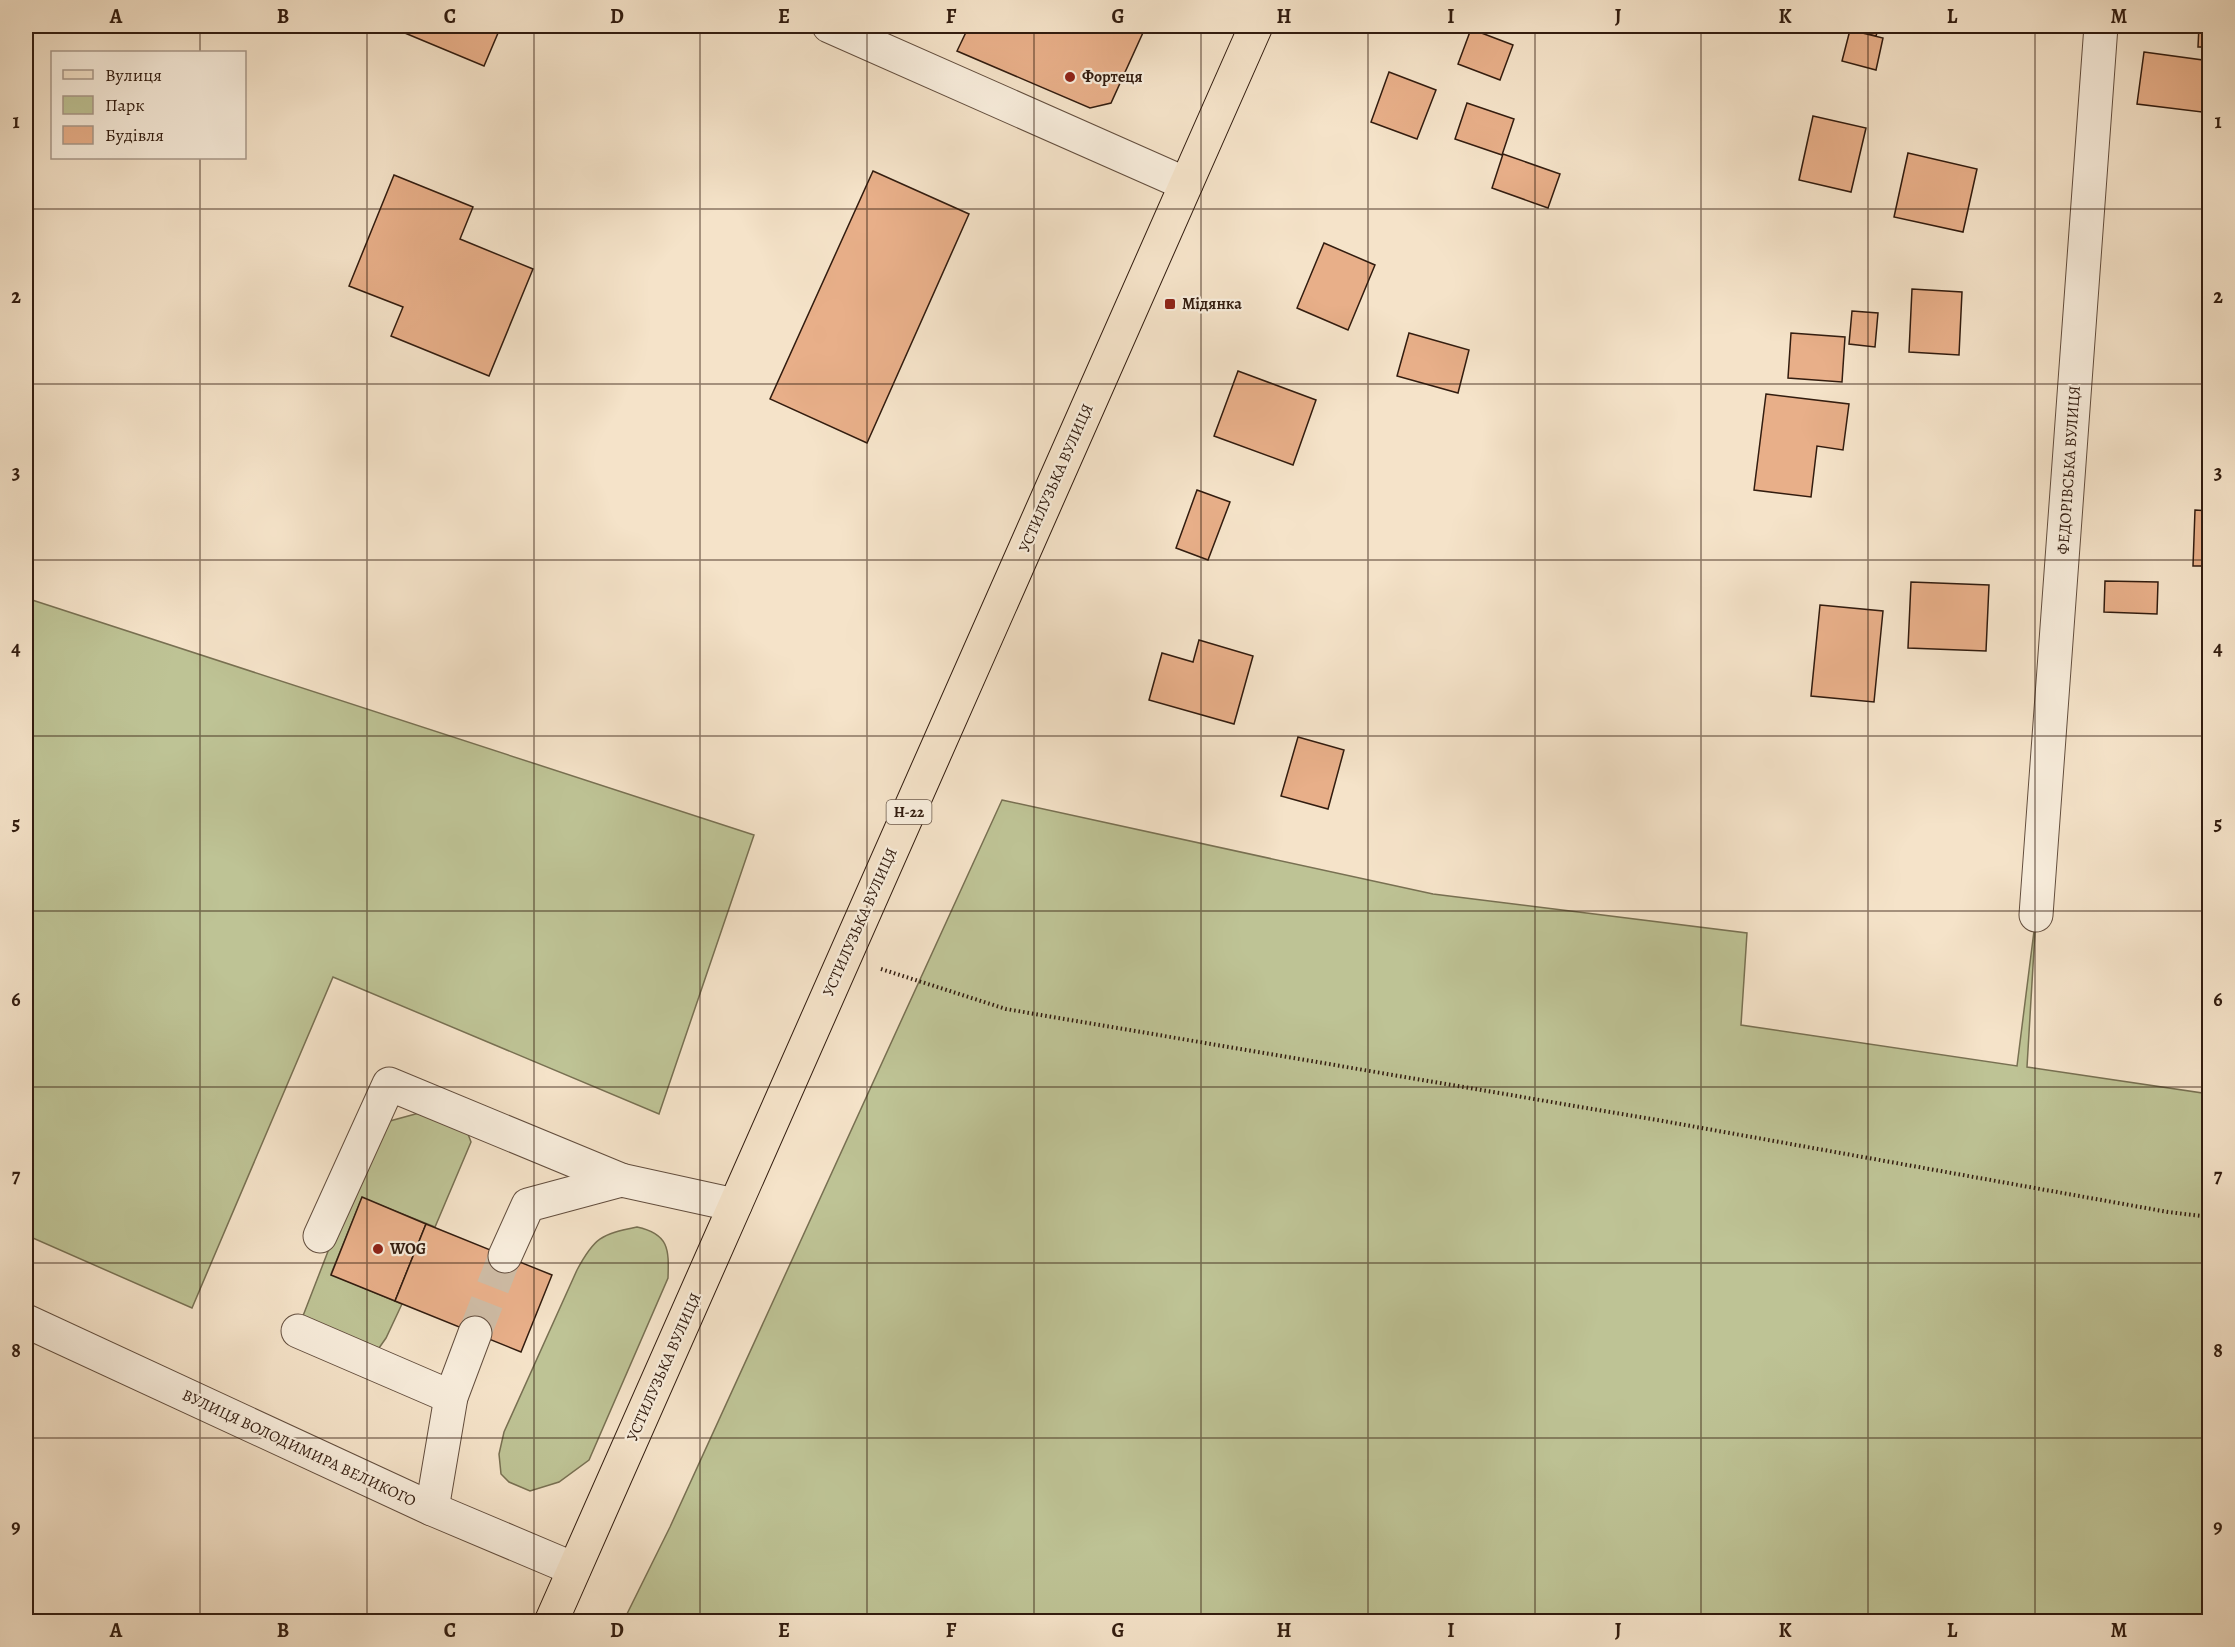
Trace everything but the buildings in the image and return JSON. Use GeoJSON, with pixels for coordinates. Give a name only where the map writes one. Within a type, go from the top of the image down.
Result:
{"type":"FeatureCollection","features":[{"type":"Feature","properties":{"kind":"main road","name":"УСТИЛУЗЬКА ВУЛИЦЯ"},"geometry":{"type":"LineString","coordinates":[[551,1622],[1256,26]]}},
{"type":"Feature","properties":{"kind":"street"},"geometry":{"type":"LineString","coordinates":[[829,26],[1186,184]]}},
{"type":"Feature","properties":{"kind":"street","name":"ФЕДОРІВСЬКА ВУЛИЦЯ"},"geometry":{"type":"LineString","coordinates":[[2036,915],[2101,26]]}},
{"type":"Feature","properties":{"kind":"street"},"geometry":{"type":"LineString","coordinates":[[320,1236],[389,1084],[621,1180],[735,1205]]}},
{"type":"Feature","properties":{"kind":"street"},"geometry":{"type":"LineString","coordinates":[[505,1256],[528,1205],[621,1180]]}},
{"type":"Feature","properties":{"kind":"street","name":"ВУЛИЦЯ ВОЛОДИМИРА ВЕЛИКОГО"},"geometry":{"type":"LineString","coordinates":[[26,1322],[432,1509],[574,1569]]}},
{"type":"Feature","properties":{"kind":"street"},"geometry":{"type":"LineString","coordinates":[[298,1331],[451,1398]]}},
{"type":"Feature","properties":{"kind":"street"},"geometry":{"type":"LineString","coordinates":[[432,1509],[451,1398],[475,1333]]}},
{"type":"Feature","properties":{"kind":"path"},"geometry":{"type":"LineString","coordinates":[[845,957],[1006,1009],[1663,1121],[2168,1212],[2210,1217]]}},
{"type":"Feature","properties":{"kind":"green space"},"geometry":{"type":"Polygon","coordinates":[[[26,598],[754,835],[659,1114],[333,977],[192,1308],[26,1235],[26,598]]]}},
{"type":"Feature","properties":{"kind":"green space"},"geometry":{"type":"Polygon","coordinates":[[[1002,800],[1433,894],[1747,933],[1741,1025],[2017,1066],[2036,915],[2027,1067],[2209,1094],[2209,1621],[623,1622],[670,1527],[1002,800]]]}},
{"type":"Feature","properties":{"kind":"green space"},"geometry":{"type":"Polygon","coordinates":[[[419,1113],[465,1126],[471,1142],[435,1227],[362,1198],[331,1274],[402,1304],[386,1338],[379,1348],[301,1321],[332,1241],[390,1121],[419,1113]]]}},
{"type":"Feature","properties":{"kind":"green space"},"geometry":{"type":"Polygon","coordinates":[[[637,1227],[655,1234],[665,1244],[668,1278],[589,1460],[559,1482],[530,1491],[509,1482],[501,1474],[499,1454],[504,1432],[577,1270],[588,1251],[600,1239],[615,1232],[637,1227]]]}},
{"type":"Feature","properties":{"kind":"tunnel"},"geometry":{"type":"LineString","coordinates":[[475,1333],[505,1256]]}},
{"type":"Feature","properties":{"kind":"place","name":"Фортеця"},"geometry":{"type":"Point","coordinates":[1070,77]}},
{"type":"Feature","properties":{"kind":"place","name":"Мідянка"},"geometry":{"type":"Point","coordinates":[1170,304]}},
{"type":"Feature","properties":{"kind":"place","name":"WOG"},"geometry":{"type":"Point","coordinates":[378,1249]}}]}
